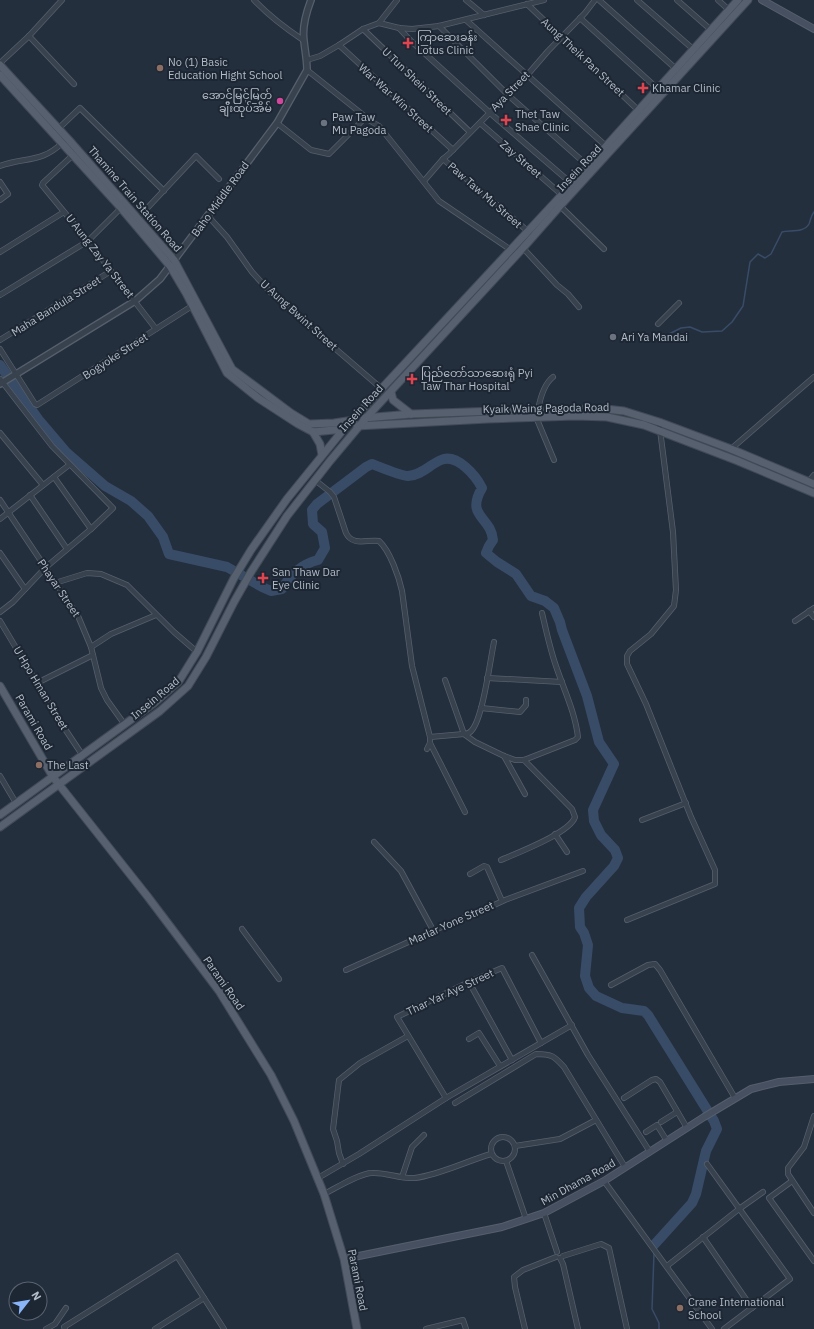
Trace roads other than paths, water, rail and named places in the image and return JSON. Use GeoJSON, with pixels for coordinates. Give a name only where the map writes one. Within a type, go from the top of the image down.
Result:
{"type":"FeatureCollection","features":[{"type":"Feature","properties":{"kind":"main road","name":"Insein Road"},"geometry":{"type":"LineString","coordinates":[[557,204],[562,195],[675,68],[738,0]]}},
{"type":"Feature","properties":{"kind":"main road","name":"Insein Road"},"geometry":{"type":"LineString","coordinates":[[0,815],[125,725],[154,703],[179,681],[197,652],[241,566],[287,499],[322,455],[343,430],[511,250],[531,234],[557,204],[663,94],[748,0]]}},
{"type":"Feature","properties":{"kind":"main road"},"geometry":{"type":"LineString","coordinates":[[762,0],[814,29]]}},
{"type":"Feature","properties":{"kind":"main road","name":"Thamine Train Station Road"},"geometry":{"type":"LineString","coordinates":[[0,64],[58,129],[73,155],[121,208],[138,218],[172,263],[232,369],[291,413],[309,424],[334,423],[366,418]]}},
{"type":"Feature","properties":{"kind":"main road","name":"Thamine Train Station Road"},"geometry":{"type":"LineString","coordinates":[[0,75],[65,143],[172,263],[192,306],[227,373],[264,402],[313,432]]}},
{"type":"Feature","properties":{"kind":"main road","name":"Insein Road"},"geometry":{"type":"LineString","coordinates":[[0,827],[160,711],[188,686],[197,674],[244,583],[287,516],[366,418],[523,248],[531,234]]}},
{"type":"Feature","properties":{"kind":"main road"},"geometry":{"type":"LineString","coordinates":[[391,392],[393,400],[411,414]]}},
{"type":"Feature","properties":{"kind":"main road","name":"Kyaik Waing Pagoda Road"},"geometry":{"type":"LineString","coordinates":[[366,418],[411,414],[606,409],[624,412],[659,422],[731,449],[811,483]]}},
{"type":"Feature","properties":{"kind":"main road","name":"Kyaik Waing Pagoda Road"},"geometry":{"type":"LineString","coordinates":[[343,430],[360,426],[536,417],[607,417],[644,425],[814,493]]}},
{"type":"Feature","properties":{"kind":"main road"},"geometry":{"type":"LineString","coordinates":[[322,455],[320,444],[313,432],[343,430]]}},
{"type":"Feature","properties":{"kind":"main road"},"geometry":{"type":"LineString","coordinates":[[729,458],[731,449]]}},
{"type":"Feature","properties":{"kind":"main road"},"geometry":{"type":"LineString","coordinates":[[205,636],[214,641]]}},
{"type":"Feature","properties":{"kind":"main road","name":"Parami Road"},"geometry":{"type":"LineString","coordinates":[[0,686],[53,777],[60,784],[219,992],[271,1075],[294,1121],[324,1194],[344,1259],[357,1329]]}},
{"type":"Feature","properties":{"kind":"main road","name":"Min Dhama Road"},"geometry":{"type":"LineString","coordinates":[[344,1259],[502,1227],[544,1213],[604,1181],[751,1089],[779,1082],[814,1079]]}},
{"type":"Feature","properties":{"kind":"street"},"geometry":{"type":"LineString","coordinates":[[0,64],[29,36],[62,0]]}},
{"type":"Feature","properties":{"kind":"street"},"geometry":{"type":"LineString","coordinates":[[254,0],[265,12],[303,40]]}},
{"type":"Feature","properties":{"kind":"street","name":"Baho Middle Road"},"geometry":{"type":"LineString","coordinates":[[2,382],[135,301],[160,279],[277,122],[307,70],[307,60],[303,40],[304,24],[310,0]]}},
{"type":"Feature","properties":{"kind":"street"},"geometry":{"type":"LineString","coordinates":[[307,60],[320,56],[363,29],[379,23],[397,0]]}},
{"type":"Feature","properties":{"kind":"street"},"geometry":{"type":"LineString","coordinates":[[466,0],[484,15]]}},
{"type":"Feature","properties":{"kind":"street"},"geometry":{"type":"LineString","coordinates":[[379,23],[412,29],[439,26],[525,3],[544,0]]}},
{"type":"Feature","properties":{"kind":"street","name":"Aya Street"},"geometry":{"type":"LineString","coordinates":[[424,181],[443,159],[527,75],[595,0]]}},
{"type":"Feature","properties":{"kind":"street"},"geometry":{"type":"LineString","coordinates":[[599,0],[675,68]]}},
{"type":"Feature","properties":{"kind":"street"},"geometry":{"type":"LineString","coordinates":[[637,0],[693,49]]}},
{"type":"Feature","properties":{"kind":"street"},"geometry":{"type":"LineString","coordinates":[[677,0],[711,30]]}},
{"type":"Feature","properties":{"kind":"street"},"geometry":{"type":"LineString","coordinates":[[718,0],[729,10]]}},
{"type":"Feature","properties":{"kind":"street","name":"Aung Theik Pan Street"},"geometry":{"type":"LineString","coordinates":[[525,3],[638,110]]}},
{"type":"Feature","properties":{"kind":"street"},"geometry":{"type":"LineString","coordinates":[[580,18],[663,94]]}},
{"type":"Feature","properties":{"kind":"street"},"geometry":{"type":"LineString","coordinates":[[466,20],[606,146]]}},
{"type":"Feature","properties":{"kind":"street"},"geometry":{"type":"LineString","coordinates":[[439,26],[508,94],[588,166]]}},
{"type":"Feature","properties":{"kind":"street"},"geometry":{"type":"LineString","coordinates":[[400,28],[410,40],[490,113],[572,184]]}},
{"type":"Feature","properties":{"kind":"street","name":"U Tun Shein Street"},"geometry":{"type":"LineString","coordinates":[[363,29],[470,132]]}},
{"type":"Feature","properties":{"kind":"street"},"geometry":{"type":"LineString","coordinates":[[29,36],[74,84]]}},
{"type":"Feature","properties":{"kind":"street","name":"War War Win Street"},"geometry":{"type":"LineString","coordinates":[[339,45],[453,150]]}},
{"type":"Feature","properties":{"kind":"street"},"geometry":{"type":"LineString","coordinates":[[307,70],[362,114],[365,120],[379,126],[439,201],[511,250]]}},
{"type":"Feature","properties":{"kind":"street"},"geometry":{"type":"LineString","coordinates":[[58,129],[80,108],[164,191]]}},
{"type":"Feature","properties":{"kind":"street"},"geometry":{"type":"LineString","coordinates":[[277,122],[311,150],[329,154],[365,120]]}},
{"type":"Feature","properties":{"kind":"street","name":"Zay Street"},"geometry":{"type":"LineString","coordinates":[[480,123],[562,195]]}},
{"type":"Feature","properties":{"kind":"street"},"geometry":{"type":"LineString","coordinates":[[0,166],[42,157],[65,143]]}},
{"type":"Feature","properties":{"kind":"street","name":"U Aung Zay Ya Street"},"geometry":{"type":"LineString","coordinates":[[73,155],[42,185],[88,241],[156,329]]}},
{"type":"Feature","properties":{"kind":"street"},"geometry":{"type":"LineString","coordinates":[[138,218],[196,156],[219,179]]}},
{"type":"Feature","properties":{"kind":"street","name":"Paw Taw Mu Street"},"geometry":{"type":"LineString","coordinates":[[443,159],[531,234]]}},
{"type":"Feature","properties":{"kind":"street"},"geometry":{"type":"LineString","coordinates":[[0,182],[8,194],[0,200]]}},
{"type":"Feature","properties":{"kind":"street"},"geometry":{"type":"LineString","coordinates":[[557,204],[604,249]]}},
{"type":"Feature","properties":{"kind":"street"},"geometry":{"type":"LineString","coordinates":[[0,295],[88,241],[121,208]]}},
{"type":"Feature","properties":{"kind":"street"},"geometry":{"type":"LineString","coordinates":[[0,252],[64,212]]}},
{"type":"Feature","properties":{"kind":"street","name":"U Aung Bwint Street"},"geometry":{"type":"LineString","coordinates":[[208,216],[227,237],[252,272],[272,294],[382,389]]}},
{"type":"Feature","properties":{"kind":"street"},"geometry":{"type":"LineString","coordinates":[[523,248],[557,285],[580,307]]}},
{"type":"Feature","properties":{"kind":"street","name":"Maha Bandula Street"},"geometry":{"type":"LineString","coordinates":[[0,340],[111,271]]}},
{"type":"Feature","properties":{"kind":"street"},"geometry":{"type":"LineString","coordinates":[[658,324],[679,303]]}},
{"type":"Feature","properties":{"kind":"street","name":"Bogyoke Street"},"geometry":{"type":"LineString","coordinates":[[15,375],[37,405],[192,306]]}},
{"type":"Feature","properties":{"kind":"street"},"geometry":{"type":"LineString","coordinates":[[0,350],[15,375]]}},
{"type":"Feature","properties":{"kind":"street"},"geometry":{"type":"LineString","coordinates":[[731,449],[814,376]]}},
{"type":"Feature","properties":{"kind":"street"},"geometry":{"type":"LineString","coordinates":[[538,410],[540,400],[548,382],[553,377]]}},
{"type":"Feature","properties":{"kind":"street"},"geometry":{"type":"LineString","coordinates":[[0,612],[8,607],[45,568],[113,508],[52,446],[2,382]]}},
{"type":"Feature","properties":{"kind":"street"},"geometry":{"type":"LineString","coordinates":[[536,417],[554,460]]}},
{"type":"Feature","properties":{"kind":"street"},"geometry":{"type":"LineString","coordinates":[[627,920],[715,884],[714,870],[646,704],[627,664],[627,656],[630,651],[651,634],[674,606],[676,590],[673,532],[659,422]]}},
{"type":"Feature","properties":{"kind":"street"},"geometry":{"type":"LineString","coordinates":[[0,432],[43,485]]}},
{"type":"Feature","properties":{"kind":"street"},"geometry":{"type":"LineString","coordinates":[[0,519],[70,465]]}},
{"type":"Feature","properties":{"kind":"street"},"geometry":{"type":"LineString","coordinates":[[811,483],[814,475]]}},
{"type":"Feature","properties":{"kind":"street"},"geometry":{"type":"LineString","coordinates":[[54,477],[91,529]]}},
{"type":"Feature","properties":{"kind":"street"},"geometry":{"type":"LineString","coordinates":[[315,480],[334,497],[349,538],[355,541],[380,541],[388,553],[400,582],[412,666],[430,737],[430,743],[427,749]]}},
{"type":"Feature","properties":{"kind":"street"},"geometry":{"type":"LineString","coordinates":[[30,495],[67,549]]}},
{"type":"Feature","properties":{"kind":"street","name":"Phayar Street"},"geometry":{"type":"LineString","coordinates":[[0,500],[78,616],[91,646],[101,688],[107,700],[125,725]]}},
{"type":"Feature","properties":{"kind":"street"},"geometry":{"type":"LineString","coordinates":[[0,553],[25,589]]}},
{"type":"Feature","properties":{"kind":"street"},"geometry":{"type":"LineString","coordinates":[[55,583],[87,573],[101,574],[126,586],[197,652]]}},
{"type":"Feature","properties":{"kind":"street"},"geometry":{"type":"LineString","coordinates":[[795,621],[814,608]]}},
{"type":"Feature","properties":{"kind":"street"},"geometry":{"type":"LineString","coordinates":[[809,611],[814,617]]}},
{"type":"Feature","properties":{"kind":"street"},"geometry":{"type":"LineString","coordinates":[[445,680],[464,734],[475,742],[504,756],[515,760],[524,760],[575,740],[578,737],[576,723],[556,664],[542,613]]}},
{"type":"Feature","properties":{"kind":"street"},"geometry":{"type":"LineString","coordinates":[[91,646],[118,631],[156,615]]}},
{"type":"Feature","properties":{"kind":"street","name":"U Hpo Hman Street"},"geometry":{"type":"LineString","coordinates":[[0,621],[82,756]]}},
{"type":"Feature","properties":{"kind":"street"},"geometry":{"type":"LineString","coordinates":[[430,737],[464,734],[469,733],[473,729],[481,708],[494,642]]}},
{"type":"Feature","properties":{"kind":"street"},"geometry":{"type":"LineString","coordinates":[[37,683],[93,656]]}},
{"type":"Feature","properties":{"kind":"street"},"geometry":{"type":"LineString","coordinates":[[487,678],[562,682]]}},
{"type":"Feature","properties":{"kind":"street"},"geometry":{"type":"LineString","coordinates":[[481,708],[520,712],[526,705],[526,700]]}},
{"type":"Feature","properties":{"kind":"street"},"geometry":{"type":"LineString","coordinates":[[430,743],[465,812]]}},
{"type":"Feature","properties":{"kind":"street"},"geometry":{"type":"LineString","coordinates":[[504,756],[525,794]]}},
{"type":"Feature","properties":{"kind":"street"},"geometry":{"type":"LineString","coordinates":[[501,860],[548,840],[571,824],[575,816],[574,812],[524,760]]}},
{"type":"Feature","properties":{"kind":"street"},"geometry":{"type":"LineString","coordinates":[[0,776],[16,803]]}},
{"type":"Feature","properties":{"kind":"street"},"geometry":{"type":"LineString","coordinates":[[642,820],[686,804]]}},
{"type":"Feature","properties":{"kind":"street"},"geometry":{"type":"LineString","coordinates":[[555,834],[567,852]]}},
{"type":"Feature","properties":{"kind":"street"},"geometry":{"type":"LineString","coordinates":[[374,842],[400,871],[434,930]]}},
{"type":"Feature","properties":{"kind":"street"},"geometry":{"type":"LineString","coordinates":[[470,874],[484,866],[486,867],[502,901]]}},
{"type":"Feature","properties":{"kind":"street","name":"Marlar Yone Street"},"geometry":{"type":"LineString","coordinates":[[346,970],[502,901],[583,871]]}},
{"type":"Feature","properties":{"kind":"street"},"geometry":{"type":"LineString","coordinates":[[242,929],[279,978]]}},
{"type":"Feature","properties":{"kind":"street"},"geometry":{"type":"LineString","coordinates":[[532,955],[588,1054],[650,1152]]}},
{"type":"Feature","properties":{"kind":"street"},"geometry":{"type":"LineString","coordinates":[[612,985],[648,965],[655,964],[660,970],[735,1098]]}},
{"type":"Feature","properties":{"kind":"street","name":"Thar Yar Aye Street"},"geometry":{"type":"LineString","coordinates":[[408,1036],[397,1017],[469,982],[502,968],[541,1043]]}},
{"type":"Feature","properties":{"kind":"street"},"geometry":{"type":"LineString","coordinates":[[469,982],[512,1060]]}},
{"type":"Feature","properties":{"kind":"street"},"geometry":{"type":"LineString","coordinates":[[318,1178],[343,1164],[446,1098],[572,1025]]}},
{"type":"Feature","properties":{"kind":"street"},"geometry":{"type":"LineString","coordinates":[[469,1039],[479,1033],[500,1066]]}},
{"type":"Feature","properties":{"kind":"street"},"geometry":{"type":"LineString","coordinates":[[343,1164],[332,1129],[339,1080],[360,1063],[408,1036],[446,1098]]}},
{"type":"Feature","properties":{"kind":"street"},"geometry":{"type":"LineString","coordinates":[[455,1102],[536,1054],[547,1054],[554,1056],[564,1067],[626,1167]]}},
{"type":"Feature","properties":{"kind":"street"},"geometry":{"type":"LineString","coordinates":[[624,1098],[656,1079],[660,1082],[687,1128]]}},
{"type":"Feature","properties":{"kind":"street"},"geometry":{"type":"LineString","coordinates":[[661,1122],[677,1112]]}},
{"type":"Feature","properties":{"kind":"street"},"geometry":{"type":"LineString","coordinates":[[814,1116],[804,1147],[788,1168],[788,1174],[792,1181],[814,1213]]}},
{"type":"Feature","properties":{"kind":"street"},"geometry":{"type":"LineString","coordinates":[[515,1146],[560,1139],[596,1120]]}},
{"type":"Feature","properties":{"kind":"street"},"geometry":{"type":"LineString","coordinates":[[646,1132],[657,1125],[667,1141]]}},
{"type":"Feature","properties":{"kind":"street"},"geometry":{"type":"LineString","coordinates":[[402,1176],[412,1147],[424,1136]]}},
{"type":"Feature","properties":{"kind":"street"},"geometry":{"type":"LineString","coordinates":[[502,1137],[508,1138],[515,1146],[514,1153],[511,1158],[506,1161],[500,1162],[491,1154],[491,1146],[495,1140],[502,1137]]}},
{"type":"Feature","properties":{"kind":"street"},"geometry":{"type":"LineString","coordinates":[[324,1194],[356,1178],[371,1173],[414,1178],[439,1173],[491,1154]]}},
{"type":"Feature","properties":{"kind":"street"},"geometry":{"type":"LineString","coordinates":[[506,1161],[526,1219]]}},
{"type":"Feature","properties":{"kind":"street"},"geometry":{"type":"LineString","coordinates":[[707,1164],[790,1279],[724,1329]]}},
{"type":"Feature","properties":{"kind":"street"},"geometry":{"type":"LineString","coordinates":[[604,1181],[712,1329]]}},
{"type":"Feature","properties":{"kind":"street"},"geometry":{"type":"LineString","coordinates":[[792,1181],[769,1198],[814,1261]]}},
{"type":"Feature","properties":{"kind":"street"},"geometry":{"type":"LineString","coordinates":[[667,1266],[763,1192]]}},
{"type":"Feature","properties":{"kind":"street"},"geometry":{"type":"LineString","coordinates":[[544,1213],[563,1264],[578,1329]]}},
{"type":"Feature","properties":{"kind":"street"},"geometry":{"type":"LineString","coordinates":[[703,1237],[752,1308]]}},
{"type":"Feature","properties":{"kind":"street"},"geometry":{"type":"LineString","coordinates":[[525,1329],[515,1287],[514,1277],[518,1272],[559,1256],[601,1244],[609,1248],[627,1329]]}},
{"type":"Feature","properties":{"kind":"street"},"geometry":{"type":"LineString","coordinates":[[65,1329],[64,1327],[177,1256],[224,1329]]}},
{"type":"Feature","properties":{"kind":"street"},"geometry":{"type":"LineString","coordinates":[[154,1329],[204,1298]]}},
{"type":"Feature","properties":{"kind":"street"},"geometry":{"type":"LineString","coordinates":[[46,1329],[55,1324],[66,1308]]}},
{"type":"Feature","properties":{"kind":"street"},"geometry":{"type":"LineString","coordinates":[[426,1329],[463,1320],[466,1329]]}},
{"type":"Feature","properties":{"kind":"waterway"},"geometry":{"type":"LineString","coordinates":[[669,334],[681,328],[690,327],[702,332],[722,331],[732,322],[743,306],[750,262],[758,254],[765,258],[771,254],[782,232],[800,230],[807,227],[814,212]]}},
{"type":"Feature","properties":{"kind":"waterway"},"geometry":{"type":"LineString","coordinates":[[0,365],[38,419],[66,452],[105,486],[131,501],[148,516],[163,537],[169,554],[227,567],[271,591],[282,589],[297,571],[307,564],[318,560],[325,548],[322,532],[313,524],[312,510],[317,504],[366,467],[372,464],[408,476],[417,474],[437,462],[447,459],[459,463],[471,472],[482,488],[476,505],[477,511],[488,526],[493,540],[486,553],[516,574],[531,596],[545,601],[554,608],[587,696],[599,742],[614,764],[593,810],[594,821],[601,835],[615,850],[618,858],[614,866],[586,897],[579,908],[580,927],[584,933],[588,945],[585,976],[589,988],[596,996],[622,1008],[644,1011],[648,1015],[714,1121],[717,1129],[706,1151],[696,1194],[692,1203],[654,1245]]}},
{"type":"Feature","properties":{"kind":"waterway"},"geometry":{"type":"LineString","coordinates":[[654,1253],[652,1309],[659,1323],[659,1329]]}},
{"type":"Feature","properties":{"kind":"place","name":"ကြာဆေးခန်း Lotus Clinic"},"geometry":{"type":"Point","coordinates":[408,43]}},
{"type":"Feature","properties":{"kind":"place","name":"No (1) Basic Education Hight School"},"geometry":{"type":"Point","coordinates":[160,68]}},
{"type":"Feature","properties":{"kind":"place","name":"Khamar Clinic"},"geometry":{"type":"Point","coordinates":[643,88]}},
{"type":"Feature","properties":{"kind":"place","name":"အောင်မြင့်မြတ် ချီးထုပ်အိမ်"},"geometry":{"type":"Point","coordinates":[280,101]}},
{"type":"Feature","properties":{"kind":"place","name":"Thet Taw Shae Clinic"},"geometry":{"type":"Point","coordinates":[506,120]}},
{"type":"Feature","properties":{"kind":"place","name":"Paw Taw Mu Pagoda"},"geometry":{"type":"Point","coordinates":[324,123]}},
{"type":"Feature","properties":{"kind":"place","name":"Ari Ya Mandai"},"geometry":{"type":"Point","coordinates":[613,337]}},
{"type":"Feature","properties":{"kind":"place","name":"ပြည်တော်သာဆေးရုံ Pyi Taw Thar Hospital"},"geometry":{"type":"Point","coordinates":[412,379]}},
{"type":"Feature","properties":{"kind":"place","name":"San Thaw Dar Eye Clinic"},"geometry":{"type":"Point","coordinates":[263,578]}},
{"type":"Feature","properties":{"kind":"place","name":"The Last"},"geometry":{"type":"Point","coordinates":[39,765]}},
{"type":"Feature","properties":{"kind":"place","name":"Crane International School"},"geometry":{"type":"Point","coordinates":[680,1308]}}]}
